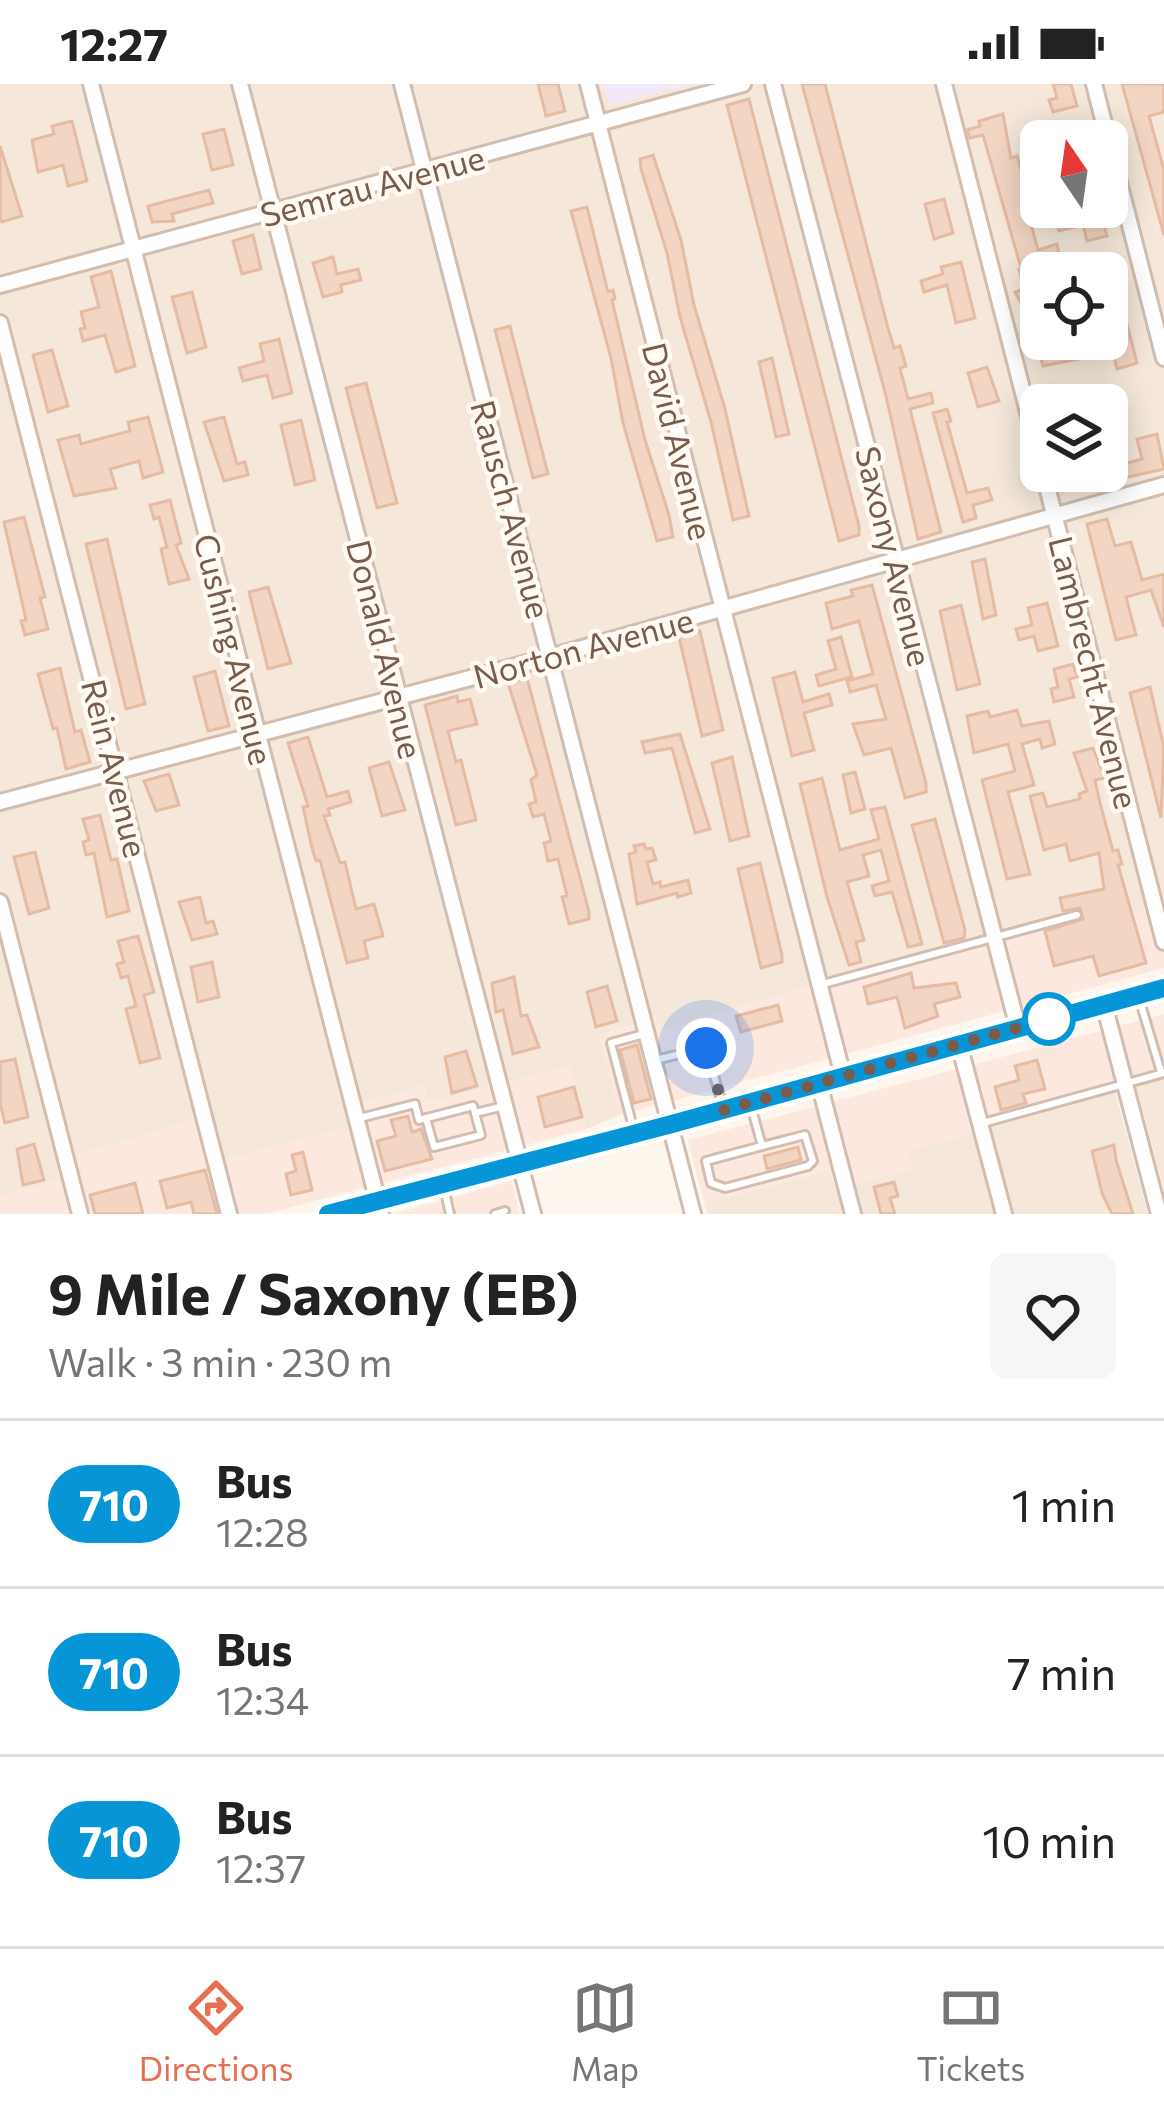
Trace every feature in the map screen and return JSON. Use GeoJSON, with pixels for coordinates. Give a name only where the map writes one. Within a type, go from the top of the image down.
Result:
{"type":"FeatureCollection","features":[{"type":"Feature","properties":{"kind":"main road"},"geometry":{"type":"LineString","coordinates":[[328,1214],[379,1207],[442,1184],[1164,988]]}},
{"type":"Feature","properties":{"kind":"street","name":"Cushing Avenue"},"geometry":{"type":"LineString","coordinates":[[91,84],[379,1207]]}},
{"type":"Feature","properties":{"kind":"street","name":"Donald Avenue"},"geometry":{"type":"LineString","coordinates":[[240,84],[533,1214]]}},
{"type":"Feature","properties":{"kind":"street","name":"Rausch Avenue"},"geometry":{"type":"LineString","coordinates":[[402,84],[693,1214]]}},
{"type":"Feature","properties":{"kind":"street","name":"David Avenue"},"geometry":{"type":"LineString","coordinates":[[588,84],[843,1076]]}},
{"type":"Feature","properties":{"kind":"street","name":"Semrau Avenue"},"geometry":{"type":"LineString","coordinates":[[0,284],[743,84]]}},
{"type":"Feature","properties":{"kind":"street","name":"Saxony Avenue"},"geometry":{"type":"LineString","coordinates":[[773,84],[1018,1028]]}},
{"type":"Feature","properties":{"kind":"street","name":"Lambrecht Avenue"},"geometry":{"type":"LineString","coordinates":[[944,84],[1021,384]]}},
{"type":"Feature","properties":{"kind":"street"},"geometry":{"type":"LineString","coordinates":[[1094,84],[1164,358]]}},
{"type":"Feature","properties":{"kind":"street","name":"Rein Avenue"},"geometry":{"type":"LineString","coordinates":[[0,323],[229,1214]]}},
{"type":"Feature","properties":{"kind":"street","name":"Norton Avenue"},"geometry":{"type":"LineString","coordinates":[[0,802],[550,657],[1164,485]]}},
{"type":"Feature","properties":{"kind":"street","name":"Lambrecht Avenue"},"geometry":{"type":"LineString","coordinates":[[1048,492],[1164,942]]}},
{"type":"Feature","properties":{"kind":"street"},"geometry":{"type":"LineString","coordinates":[[0,902],[80,1214]]}},
{"type":"Feature","properties":{"kind":"street"},"geometry":{"type":"LineString","coordinates":[[1104,1004],[1159,1214]]}},
{"type":"Feature","properties":{"kind":"street"},"geometry":{"type":"LineString","coordinates":[[959,1044],[1004,1214]]}},
{"type":"Feature","properties":{"kind":"street"},"geometry":{"type":"LineString","coordinates":[[819,1083],[853,1214]]}},
{"type":"Feature","properties":{"kind":"lane"},"geometry":{"type":"LineString","coordinates":[[819,986],[1077,915]]}},
{"type":"Feature","properties":{"kind":"lane"},"geometry":{"type":"LineString","coordinates":[[980,1124],[1162,1073],[1138,995]]}},
{"type":"Feature","properties":{"kind":"lane"},"geometry":{"type":"LineString","coordinates":[[634,1134],[611,1043],[648,1033]]}},
{"type":"Feature","properties":{"kind":"lane"},"geometry":{"type":"LineString","coordinates":[[655,1060],[706,1048],[724,1110]]}},
{"type":"Feature","properties":{"kind":"lane"},"geometry":{"type":"LineString","coordinates":[[750,1102],[762,1146]]}},
{"type":"Feature","properties":{"kind":"lane"},"geometry":{"type":"LineString","coordinates":[[356,1119],[415,1104],[419,1120],[426,1118],[473,1106],[481,1135],[434,1148],[426,1118]]}},
{"type":"Feature","properties":{"kind":"lane"},"geometry":{"type":"LineString","coordinates":[[475,1113],[504,1106]]}},
{"type":"Feature","properties":{"kind":"lane"},"geometry":{"type":"LineString","coordinates":[[805,1136],[811,1147],[814,1157],[808,1166],[725,1188],[711,1183],[706,1161],[805,1136]]}},
{"type":"Feature","properties":{"kind":"lane"},"geometry":{"type":"LineString","coordinates":[[811,1147],[834,1142]]}},
{"type":"Feature","properties":{"kind":"lane"},"geometry":{"type":"LineString","coordinates":[[442,1184],[450,1214]]}},
{"type":"Feature","properties":{"kind":"lane"},"geometry":{"type":"LineString","coordinates":[[495,1214],[505,1211]]}},
{"type":"Feature","properties":{"kind":"shaded area"},"geometry":{"type":"Polygon","coordinates":[[[0,84],[604,84],[610,105],[690,84],[1164,84],[1164,905],[1083,927],[1079,909],[660,1030],[656,1018],[600,1035],[620,1115],[587,1129],[570,1067],[427,1103],[424,1086],[363,1103],[369,1122],[208,1164],[195,1120],[78,1155],[82,1174],[0,1196],[0,84]]]}},
{"type":"Feature","properties":{"kind":"shaded area"},"geometry":{"type":"Polygon","coordinates":[[[604,84],[690,84],[610,105],[604,84]]]}},
{"type":"Feature","properties":{"kind":"shaded area"},"geometry":{"type":"Polygon","coordinates":[[[1164,905],[1164,968],[620,1115],[599,1035],[657,1018],[661,1029],[1078,909],[1084,927],[1164,905]]]}},
{"type":"Feature","properties":{"kind":"shaded area"},"geometry":{"type":"Polygon","coordinates":[[[1164,1014],[1164,1078],[909,1151],[913,1169],[835,1188],[829,1170],[704,1203],[688,1140],[1164,1014]]]}},
{"type":"Feature","properties":{"kind":"shaded area"},"geometry":{"type":"Polygon","coordinates":[[[571,1067],[587,1129],[265,1214],[0,1214],[0,1196],[82,1174],[78,1155],[196,1120],[209,1164],[368,1122],[363,1102],[423,1086],[428,1103],[571,1067]]]}},
{"type":"Feature","properties":{"kind":"shaded area"},"geometry":{"type":"Polygon","coordinates":[[[1164,1078],[1164,1190],[1136,1086],[1164,1078]]]}},
{"type":"Feature","properties":{"kind":"shaded area"},"geometry":{"type":"Polygon","coordinates":[[[1115,1092],[1148,1214],[707,1214],[704,1203],[830,1170],[836,1188],[912,1169],[908,1151],[1115,1092]]]}},
{"type":"Feature","properties":{"kind":"shaded area"},"geometry":{"type":"Polygon","coordinates":[[[512,1181],[520,1214],[393,1214],[512,1181]]]}},
{"type":"Feature","properties":{"kind":"building"},"geometry":{"type":"Polygon","coordinates":[[[538,84],[558,84],[565,111],[546,116],[538,84]]]}},
{"type":"Feature","properties":{"kind":"building"},"geometry":{"type":"Polygon","coordinates":[[[802,84],[825,84],[888,328],[906,366],[900,368],[908,399],[931,393],[933,403],[910,409],[941,532],[918,539],[886,396],[802,84]]]}},
{"type":"Feature","properties":{"kind":"building"},"geometry":{"type":"Polygon","coordinates":[[[1053,84],[1071,84],[1077,106],[1053,112],[1049,100],[1057,98],[1053,84]]]}},
{"type":"Feature","properties":{"kind":"building"},"geometry":{"type":"Polygon","coordinates":[[[1122,84],[1164,84],[1164,112],[1149,116],[1164,170],[1164,235],[1122,84]]]}},
{"type":"Feature","properties":{"kind":"building"},"geometry":{"type":"Polygon","coordinates":[[[749,99],[859,526],[859,535],[839,541],[727,105],[749,99]]]}},
{"type":"Feature","properties":{"kind":"building"},"geometry":{"type":"Polygon","coordinates":[[[1003,114],[1011,158],[1017,156],[1020,166],[1020,228],[1032,228],[1038,250],[1057,244],[1059,252],[1020,252],[1020,264],[983,135],[970,138],[967,130],[980,126],[979,121],[1003,114]]]}},
{"type":"Feature","properties":{"kind":"building"},"geometry":{"type":"Polygon","coordinates":[[[72,121],[87,181],[68,186],[63,165],[38,172],[32,140],[54,134],[52,126],[72,121]]]}},
{"type":"Feature","properties":{"kind":"building"},"geometry":{"type":"Polygon","coordinates":[[[224,129],[233,165],[212,170],[203,134],[224,129]]]}},
{"type":"Feature","properties":{"kind":"building"},"geometry":{"type":"Polygon","coordinates":[[[0,146],[22,216],[2,222],[0,216],[0,146]]]}},
{"type":"Feature","properties":{"kind":"building"},"geometry":{"type":"Polygon","coordinates":[[[653,155],[681,240],[749,516],[733,520],[667,253],[641,169],[640,159],[653,155]]]}},
{"type":"Feature","properties":{"kind":"building"},"geometry":{"type":"Polygon","coordinates":[[[209,190],[213,203],[172,214],[174,221],[152,222],[148,206],[209,190]]]}},
{"type":"Feature","properties":{"kind":"building"},"geometry":{"type":"Polygon","coordinates":[[[944,199],[953,233],[934,239],[925,204],[944,199]]]}},
{"type":"Feature","properties":{"kind":"building"},"geometry":{"type":"Polygon","coordinates":[[[587,207],[608,292],[613,290],[645,440],[669,515],[673,537],[657,541],[571,211],[587,207]]]}},
{"type":"Feature","properties":{"kind":"building"},"geometry":{"type":"Polygon","coordinates":[[[1084,228],[1105,228],[1107,236],[1087,241],[1084,228]]]}},
{"type":"Feature","properties":{"kind":"building"},"geometry":{"type":"Polygon","coordinates":[[[253,235],[261,269],[242,274],[233,241],[253,235]]]}},
{"type":"Feature","properties":{"kind":"building"},"geometry":{"type":"Polygon","coordinates":[[[333,257],[337,274],[358,269],[361,280],[341,285],[342,292],[323,297],[313,263],[333,257]]]}},
{"type":"Feature","properties":{"kind":"building"},"geometry":{"type":"Polygon","coordinates":[[[961,262],[975,318],[956,323],[947,285],[924,292],[921,281],[943,274],[941,267],[961,262]]]}},
{"type":"Feature","properties":{"kind":"building"},"geometry":{"type":"Polygon","coordinates":[[[111,271],[135,366],[116,372],[105,335],[83,341],[80,329],[85,328],[81,312],[99,307],[91,277],[111,271]]]}},
{"type":"Feature","properties":{"kind":"building"},"geometry":{"type":"Polygon","coordinates":[[[192,292],[206,347],[187,353],[172,297],[192,292]]]}},
{"type":"Feature","properties":{"kind":"building"},"geometry":{"type":"Polygon","coordinates":[[[510,326],[548,474],[533,478],[495,330],[510,326]]]}},
{"type":"Feature","properties":{"kind":"building"},"geometry":{"type":"Polygon","coordinates":[[[1128,328],[1137,363],[1117,369],[1115,360],[1128,360],[1128,328]]]}},
{"type":"Feature","properties":{"kind":"building"},"geometry":{"type":"Polygon","coordinates":[[[279,339],[292,393],[273,398],[267,375],[243,381],[239,368],[264,361],[260,344],[279,339]]]}},
{"type":"Feature","properties":{"kind":"building"},"geometry":{"type":"Polygon","coordinates":[[[52,350],[68,406],[48,412],[33,355],[52,350]]]}},
{"type":"Feature","properties":{"kind":"building"},"geometry":{"type":"Polygon","coordinates":[[[772,358],[789,434],[776,437],[759,362],[772,358]]]}},
{"type":"Feature","properties":{"kind":"building"},"geometry":{"type":"Polygon","coordinates":[[[1041,360],[1073,360],[1043,366],[1041,360]]]}},
{"type":"Feature","properties":{"kind":"building"},"geometry":{"type":"Polygon","coordinates":[[[987,367],[999,401],[978,407],[968,373],[987,367]]]}},
{"type":"Feature","properties":{"kind":"building"},"geometry":{"type":"Polygon","coordinates":[[[366,383],[397,503],[377,508],[346,388],[366,383]]]}},
{"type":"Feature","properties":{"kind":"building"},"geometry":{"type":"Polygon","coordinates":[[[947,409],[967,493],[988,488],[992,500],[973,505],[976,518],[963,522],[933,413],[947,409]]]}},
{"type":"Feature","properties":{"kind":"building"},"geometry":{"type":"Polygon","coordinates":[[[148,417],[163,472],[143,478],[139,461],[110,469],[116,488],[74,496],[58,440],[79,435],[81,444],[130,431],[128,422],[148,417]]]}},
{"type":"Feature","properties":{"kind":"building"},"geometry":{"type":"Polygon","coordinates":[[[224,417],[237,464],[245,462],[248,475],[224,481],[204,422],[224,417]]]}},
{"type":"Feature","properties":{"kind":"building"},"geometry":{"type":"Polygon","coordinates":[[[301,420],[315,480],[295,485],[281,425],[301,420]]]}},
{"type":"Feature","properties":{"kind":"building"},"geometry":{"type":"Polygon","coordinates":[[[1157,434],[1164,469],[1128,477],[1128,463],[1142,459],[1137,439],[1157,434]]]}},
{"type":"Feature","properties":{"kind":"building"},"geometry":{"type":"Polygon","coordinates":[[[170,500],[181,543],[176,545],[189,579],[169,584],[161,549],[167,547],[159,517],[154,519],[150,505],[170,500]]]}},
{"type":"Feature","properties":{"kind":"building"},"geometry":{"type":"Polygon","coordinates":[[[24,517],[45,597],[40,598],[48,629],[25,635],[21,621],[26,620],[4,522],[24,517]]]}},
{"type":"Feature","properties":{"kind":"building"},"geometry":{"type":"Polygon","coordinates":[[[1107,519],[1115,546],[1131,542],[1142,580],[1164,574],[1164,627],[1151,590],[1126,597],[1136,635],[1116,640],[1087,524],[1107,519]]]}},
{"type":"Feature","properties":{"kind":"building"},"geometry":{"type":"Polygon","coordinates":[[[107,539],[145,704],[126,709],[86,544],[107,539]]]}},
{"type":"Feature","properties":{"kind":"building"},"geometry":{"type":"Polygon","coordinates":[[[985,559],[996,615],[983,619],[972,562],[985,559]]]}},
{"type":"Feature","properties":{"kind":"building"},"geometry":{"type":"Polygon","coordinates":[[[872,585],[926,783],[926,792],[905,798],[891,748],[864,755],[853,724],[886,719],[876,685],[850,692],[847,681],[873,674],[859,621],[832,629],[826,603],[872,585]]]}},
{"type":"Feature","properties":{"kind":"building"},"geometry":{"type":"Polygon","coordinates":[[[268,587],[291,663],[268,669],[249,592],[268,587]]]}},
{"type":"Feature","properties":{"kind":"building"},"geometry":{"type":"Polygon","coordinates":[[[1047,603],[1058,646],[1038,651],[1034,636],[1019,640],[1016,629],[1032,625],[1028,608],[1047,603]]]}},
{"type":"Feature","properties":{"kind":"building"},"geometry":{"type":"Polygon","coordinates":[[[961,605],[980,684],[957,690],[940,611],[961,605]]]}},
{"type":"Feature","properties":{"kind":"building"},"geometry":{"type":"Polygon","coordinates":[[[700,631],[723,730],[702,736],[679,637],[700,631]]]}},
{"type":"Feature","properties":{"kind":"building"},"geometry":{"type":"Polygon","coordinates":[[[841,637],[852,677],[819,686],[816,675],[836,669],[828,641],[841,637]]]}},
{"type":"Feature","properties":{"kind":"building"},"geometry":{"type":"Polygon","coordinates":[[[1073,664],[1077,677],[1069,679],[1074,697],[1054,702],[1051,689],[1058,687],[1054,669],[1073,664]]]}},
{"type":"Feature","properties":{"kind":"building"},"geometry":{"type":"Polygon","coordinates":[[[60,668],[75,732],[81,730],[90,762],[66,769],[38,674],[60,668]]]}},
{"type":"Feature","properties":{"kind":"building"},"geometry":{"type":"Polygon","coordinates":[[[215,671],[229,726],[208,731],[194,677],[215,671]]]}},
{"type":"Feature","properties":{"kind":"building"},"geometry":{"type":"Polygon","coordinates":[[[795,672],[803,702],[829,694],[832,705],[804,713],[814,750],[792,756],[773,678],[795,672]]]}},
{"type":"Feature","properties":{"kind":"building"},"geometry":{"type":"Polygon","coordinates":[[[527,678],[589,912],[589,919],[569,924],[558,859],[548,861],[544,843],[551,841],[544,814],[533,817],[529,804],[536,802],[531,780],[537,775],[508,683],[527,678]]]}},
{"type":"Feature","properties":{"kind":"building"},"geometry":{"type":"Polygon","coordinates":[[[1150,687],[1164,748],[1161,818],[1130,693],[1150,687]]]}},
{"type":"Feature","properties":{"kind":"building"},"geometry":{"type":"Polygon","coordinates":[[[457,696],[458,702],[470,699],[477,724],[448,731],[456,762],[461,760],[476,820],[456,825],[425,705],[457,696]]]}},
{"type":"Feature","properties":{"kind":"building"},"geometry":{"type":"Polygon","coordinates":[[[1017,710],[1022,726],[1049,721],[1055,744],[1042,748],[1040,739],[1022,744],[1034,785],[1008,792],[1030,874],[1007,879],[982,780],[1015,771],[1008,744],[974,753],[967,716],[988,711],[990,717],[1017,710]]]}},
{"type":"Feature","properties":{"kind":"building"},"geometry":{"type":"Polygon","coordinates":[[[680,734],[710,829],[695,833],[672,748],[645,753],[642,742],[680,734]]]}},
{"type":"Feature","properties":{"kind":"building"},"geometry":{"type":"Polygon","coordinates":[[[308,737],[327,797],[348,791],[351,802],[328,809],[330,815],[324,816],[340,863],[345,862],[356,909],[374,904],[383,936],[364,941],[368,958],[347,963],[320,860],[316,861],[312,848],[303,807],[308,806],[288,743],[308,737]]]}},
{"type":"Feature","properties":{"kind":"building"},"geometry":{"type":"Polygon","coordinates":[[[1093,748],[1105,778],[1095,780],[1100,803],[1113,851],[1118,850],[1122,864],[1118,865],[1146,963],[1099,976],[1093,956],[1054,966],[1045,931],[1083,919],[1080,908],[1063,911],[1060,898],[1104,889],[1099,853],[1070,861],[1066,844],[1044,850],[1030,796],[1043,793],[1047,807],[1080,799],[1079,794],[1087,791],[1074,753],[1093,748]]]}},
{"type":"Feature","properties":{"kind":"building"},"geometry":{"type":"Polygon","coordinates":[[[732,757],[749,836],[730,841],[712,763],[732,757]]]}},
{"type":"Feature","properties":{"kind":"building"},"geometry":{"type":"Polygon","coordinates":[[[389,762],[405,810],[382,816],[369,768],[389,762]]]}},
{"type":"Feature","properties":{"kind":"building"},"geometry":{"type":"Polygon","coordinates":[[[855,772],[865,809],[851,813],[843,775],[855,772]]]}},
{"type":"Feature","properties":{"kind":"building"},"geometry":{"type":"Polygon","coordinates":[[[169,774],[179,805],[156,811],[144,781],[169,774]]]}},
{"type":"Feature","properties":{"kind":"building"},"geometry":{"type":"Polygon","coordinates":[[[822,778],[840,850],[879,839],[871,810],[885,807],[922,944],[908,947],[892,892],[875,896],[872,886],[889,881],[881,850],[863,855],[869,876],[847,882],[864,940],[856,942],[861,962],[849,965],[800,784],[822,778]]]}},
{"type":"Feature","properties":{"kind":"building"},"geometry":{"type":"Polygon","coordinates":[[[100,815],[129,911],[107,917],[94,853],[86,855],[83,842],[89,840],[83,819],[100,815]]]}},
{"type":"Feature","properties":{"kind":"building"},"geometry":{"type":"Polygon","coordinates":[[[935,819],[965,930],[964,938],[944,943],[912,825],[935,819]]]}},
{"type":"Feature","properties":{"kind":"building"},"geometry":{"type":"Polygon","coordinates":[[[634,846],[652,848],[656,860],[647,862],[653,884],[660,882],[661,887],[688,880],[691,893],[637,904],[629,854],[636,852],[634,846]]]}},
{"type":"Feature","properties":{"kind":"building"},"geometry":{"type":"Polygon","coordinates":[[[35,852],[49,908],[29,914],[14,857],[35,852]]]}},
{"type":"Feature","properties":{"kind":"building"},"geometry":{"type":"Polygon","coordinates":[[[760,863],[782,955],[782,962],[761,968],[738,869],[760,863]]]}},
{"type":"Feature","properties":{"kind":"building"},"geometry":{"type":"Polygon","coordinates":[[[200,897],[206,923],[213,921],[217,934],[192,940],[179,902],[200,897]]]}},
{"type":"Feature","properties":{"kind":"building"},"geometry":{"type":"Polygon","coordinates":[[[138,936],[154,992],[144,995],[160,1058],[140,1063],[126,1009],[136,1006],[128,976],[121,978],[117,964],[124,962],[118,941],[138,936]]]}},
{"type":"Feature","properties":{"kind":"building"},"geometry":{"type":"Polygon","coordinates":[[[212,962],[219,997],[198,1002],[191,967],[212,962]]]}},
{"type":"Feature","properties":{"kind":"building"},"geometry":{"type":"Polygon","coordinates":[[[911,973],[914,988],[956,983],[960,997],[934,1004],[938,1016],[905,1028],[897,997],[868,1004],[864,987],[911,973]]]}},
{"type":"Feature","properties":{"kind":"building"},"geometry":{"type":"Polygon","coordinates":[[[514,977],[521,1016],[527,1015],[539,1047],[513,1054],[503,1010],[496,1012],[492,983],[514,977]]]}},
{"type":"Feature","properties":{"kind":"building"},"geometry":{"type":"Polygon","coordinates":[[[607,986],[617,1021],[596,1027],[587,992],[607,986]]]}},
{"type":"Feature","properties":{"kind":"building"},"geometry":{"type":"Polygon","coordinates":[[[778,1005],[782,1021],[741,1032],[736,1016],[778,1005]]]}},
{"type":"Feature","properties":{"kind":"building"},"geometry":{"type":"Polygon","coordinates":[[[637,1045],[651,1099],[634,1103],[620,1050],[637,1045]]]}},
{"type":"Feature","properties":{"kind":"building"},"geometry":{"type":"Polygon","coordinates":[[[466,1051],[477,1086],[452,1093],[445,1057],[466,1051]]]}},
{"type":"Feature","properties":{"kind":"building"},"geometry":{"type":"Polygon","coordinates":[[[15,1059],[28,1117],[5,1123],[0,1062],[15,1059]]]}},
{"type":"Feature","properties":{"kind":"building"},"geometry":{"type":"Polygon","coordinates":[[[1037,1060],[1045,1089],[1023,1094],[1026,1103],[1001,1110],[995,1087],[1019,1080],[1015,1066],[1037,1060]]]}},
{"type":"Feature","properties":{"kind":"building"},"geometry":{"type":"Polygon","coordinates":[[[574,1087],[582,1117],[545,1127],[538,1097],[574,1087]]]}},
{"type":"Feature","properties":{"kind":"building"},"geometry":{"type":"Polygon","coordinates":[[[408,1116],[412,1132],[421,1129],[432,1159],[385,1171],[377,1141],[396,1136],[391,1120],[408,1116]]]}},
{"type":"Feature","properties":{"kind":"building"},"geometry":{"type":"Polygon","coordinates":[[[34,1144],[44,1180],[23,1185],[17,1149],[34,1144]]]}},
{"type":"Feature","properties":{"kind":"building"},"geometry":{"type":"Polygon","coordinates":[[[1114,1145],[1133,1214],[1112,1214],[1102,1193],[1092,1151],[1114,1145]]]}},
{"type":"Feature","properties":{"kind":"building"},"geometry":{"type":"Polygon","coordinates":[[[798,1147],[801,1160],[767,1169],[764,1156],[798,1147]]]}},
{"type":"Feature","properties":{"kind":"building"},"geometry":{"type":"Polygon","coordinates":[[[303,1152],[312,1190],[291,1195],[286,1174],[296,1171],[292,1155],[303,1152]]]}},
{"type":"Feature","properties":{"kind":"building"},"geometry":{"type":"Polygon","coordinates":[[[205,1170],[217,1214],[194,1214],[191,1202],[167,1208],[160,1181],[205,1170]]]}},
{"type":"Feature","properties":{"kind":"building"},"geometry":{"type":"Polygon","coordinates":[[[894,1182],[898,1196],[890,1198],[895,1214],[881,1214],[874,1187],[894,1182]]]}},
{"type":"Feature","properties":{"kind":"building"},"geometry":{"type":"Polygon","coordinates":[[[135,1183],[143,1214],[95,1214],[90,1195],[135,1183]]]}},
{"type":"Feature","properties":{"kind":"bus line","name":"710"},"geometry":{"type":"LineString","coordinates":[[328,1214],[1164,988]]}},
{"type":"Feature","properties":{"kind":"route"},"geometry":{"type":"LineString","coordinates":[[706,1048],[724,1110],[1049,1019]]}}]}
